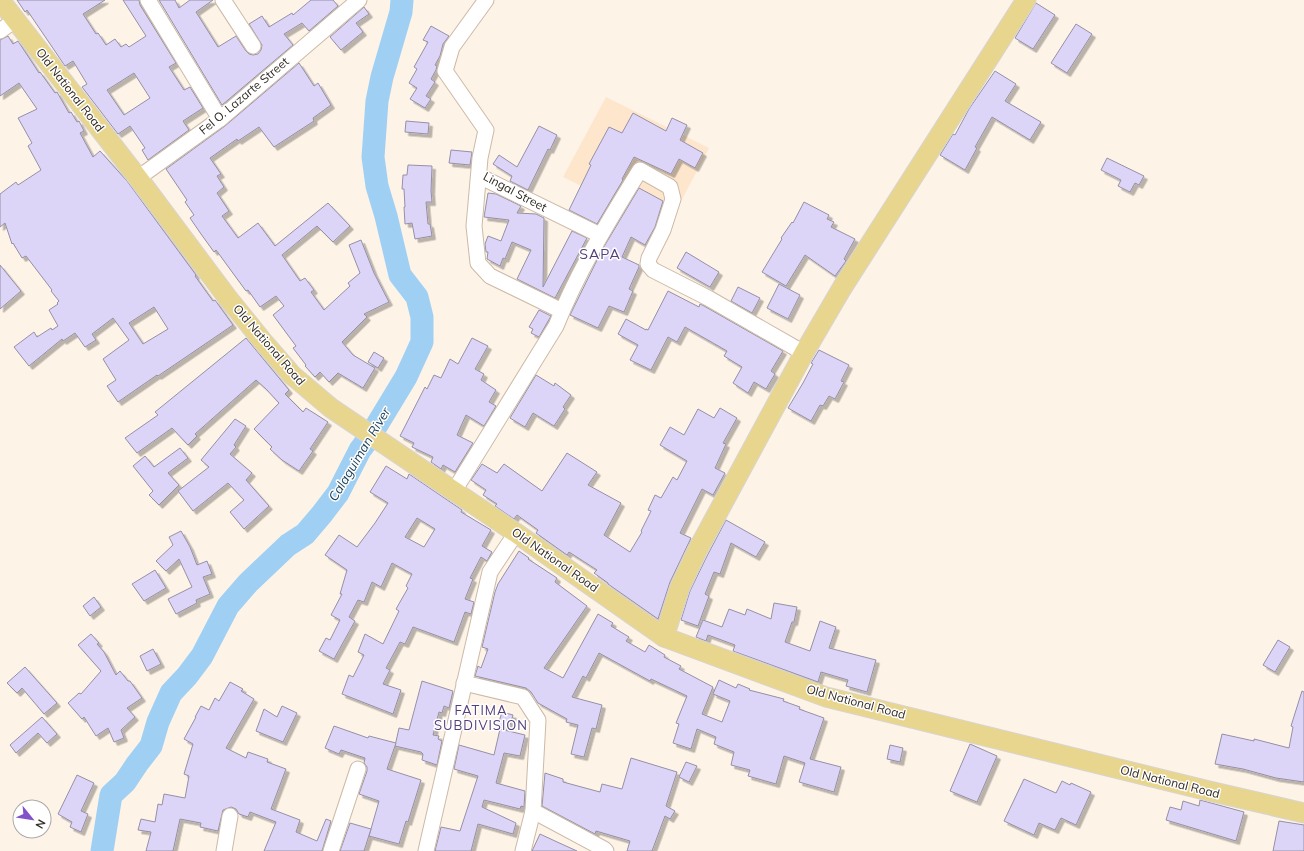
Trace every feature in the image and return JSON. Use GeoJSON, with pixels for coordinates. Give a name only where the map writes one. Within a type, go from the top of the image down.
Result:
{"type":"FeatureCollection","features":[{"type":"Feature","properties":{"kind":"main road","name":"Old National Road"},"geometry":{"type":"LineString","coordinates":[[0,0],[7,25],[138,178],[222,290],[292,375],[331,408],[454,490],[664,637],[826,697],[1304,813]]}},
{"type":"Feature","properties":{"kind":"main road"},"geometry":{"type":"LineString","coordinates":[[664,637],[680,587],[697,551],[804,353],[842,288],[1026,0]]}},
{"type":"Feature","properties":{"kind":"street"},"geometry":{"type":"LineString","coordinates":[[148,0],[220,119]]}},
{"type":"Feature","properties":{"kind":"street"},"geometry":{"type":"LineString","coordinates":[[223,0],[253,46]]}},
{"type":"Feature","properties":{"kind":"street","name":"Lingal Street"},"geometry":{"type":"LineString","coordinates":[[486,0],[452,47],[445,71],[486,130],[480,158],[479,176],[600,235]]}},
{"type":"Feature","properties":{"kind":"street","name":"Fel O. Lazarte Street"},"geometry":{"type":"LineString","coordinates":[[138,178],[220,119],[349,3]]}},
{"type":"Feature","properties":{"kind":"street"},"geometry":{"type":"LineString","coordinates":[[454,490],[556,326],[600,235],[640,170],[670,187],[673,199],[663,230],[649,258],[648,264],[653,270],[708,298],[804,353]]}},
{"type":"Feature","properties":{"kind":"street"},"geometry":{"type":"LineString","coordinates":[[479,176],[474,226],[478,263],[490,276],[562,311]]}},
{"type":"Feature","properties":{"kind":"street"},"geometry":{"type":"LineString","coordinates":[[426,851],[490,572],[516,533]]}},
{"type":"Feature","properties":{"kind":"street"},"geometry":{"type":"LineString","coordinates":[[464,683],[523,697],[538,720],[533,811],[523,851]]}},
{"type":"Feature","properties":{"kind":"street"},"geometry":{"type":"LineString","coordinates":[[331,851],[358,769]]}},
{"type":"Feature","properties":{"kind":"street"},"geometry":{"type":"LineString","coordinates":[[533,811],[606,851]]}},
{"type":"Feature","properties":{"kind":"street"},"geometry":{"type":"LineString","coordinates":[[224,851],[230,816]]}},
{"type":"Feature","properties":{"kind":"shaded area"},"geometry":{"type":"Polygon","coordinates":[[[606,97],[709,148],[667,228],[563,177],[606,97]]]}},
{"type":"Feature","properties":{"kind":"building"},"geometry":{"type":"Polygon","coordinates":[[[17,0],[105,0],[83,14],[96,34],[98,33],[106,45],[115,39],[121,47],[126,44],[129,47],[146,36],[123,0],[139,0],[140,5],[176,63],[169,67],[184,90],[190,87],[203,108],[183,121],[189,130],[148,160],[142,150],[145,148],[130,126],[118,134],[82,87],[87,84],[73,61],[65,66],[27,10],[25,12],[17,0]],[[134,73],[107,90],[124,115],[150,98],[134,73]]]}},
{"type":"Feature","properties":{"kind":"building"},"geometry":{"type":"Polygon","coordinates":[[[159,0],[175,0],[179,8],[190,0],[213,0],[196,12],[218,47],[236,36],[246,51],[253,55],[258,54],[262,45],[249,24],[262,16],[269,27],[292,13],[293,15],[311,0],[333,0],[338,6],[309,31],[302,23],[284,34],[293,45],[222,105],[159,0]]]}},
{"type":"Feature","properties":{"kind":"building"},"geometry":{"type":"Polygon","coordinates":[[[1036,3],[1055,15],[1033,49],[1015,38],[1036,3]]]}},
{"type":"Feature","properties":{"kind":"building"},"geometry":{"type":"Polygon","coordinates":[[[364,7],[369,14],[356,23],[363,32],[341,50],[330,37],[364,7]]]}},
{"type":"Feature","properties":{"kind":"building"},"geometry":{"type":"Polygon","coordinates":[[[1076,24],[1092,34],[1067,73],[1051,63],[1076,24]]]}},
{"type":"Feature","properties":{"kind":"building"},"geometry":{"type":"Polygon","coordinates":[[[431,26],[449,36],[443,44],[440,56],[435,65],[437,66],[436,70],[431,79],[435,82],[426,96],[431,99],[425,108],[410,99],[417,88],[409,83],[417,69],[414,67],[428,42],[423,40],[431,26]]]}},
{"type":"Feature","properties":{"kind":"building"},"geometry":{"type":"Polygon","coordinates":[[[8,36],[13,44],[18,41],[39,73],[40,72],[55,93],[57,92],[69,113],[71,112],[77,122],[79,121],[84,131],[80,133],[93,157],[100,151],[127,181],[196,275],[195,276],[213,301],[215,300],[233,325],[118,402],[107,386],[116,380],[103,359],[129,340],[113,318],[92,334],[96,340],[85,347],[75,333],[63,341],[62,339],[29,366],[14,347],[34,332],[37,337],[51,328],[52,330],[58,326],[49,310],[58,304],[57,303],[59,301],[26,256],[22,258],[13,243],[12,244],[5,223],[0,227],[0,194],[16,182],[18,185],[41,170],[28,146],[32,143],[18,118],[37,109],[19,83],[0,96],[0,40],[8,36]],[[154,307],[129,323],[143,344],[168,329],[154,307]]]}},
{"type":"Feature","properties":{"kind":"building"},"geometry":{"type":"Polygon","coordinates":[[[299,63],[314,86],[318,83],[331,105],[313,118],[314,121],[274,147],[259,127],[238,141],[237,139],[210,158],[221,174],[217,176],[224,187],[217,193],[229,211],[222,216],[238,238],[258,223],[275,246],[328,203],[350,226],[333,242],[317,226],[282,255],[300,281],[305,278],[314,290],[311,292],[324,310],[350,286],[348,283],[360,273],[349,245],[361,240],[374,273],[389,302],[364,314],[367,317],[342,342],[353,355],[375,368],[363,388],[338,373],[329,382],[320,372],[315,377],[305,366],[306,365],[293,348],[296,346],[273,315],[284,306],[276,296],[260,307],[248,290],[246,291],[216,250],[214,252],[190,218],[194,215],[185,202],[187,200],[166,169],[225,126],[299,63]]]}},
{"type":"Feature","properties":{"kind":"building"},"geometry":{"type":"Polygon","coordinates":[[[995,71],[1016,84],[1005,101],[1041,122],[1030,140],[992,117],[975,147],[977,148],[965,170],[940,155],[953,134],[955,135],[969,109],[995,71]]]}},
{"type":"Feature","properties":{"kind":"building"},"geometry":{"type":"Polygon","coordinates":[[[633,113],[666,131],[672,118],[687,125],[680,140],[703,153],[695,168],[679,159],[671,174],[634,157],[622,179],[623,180],[597,224],[569,210],[591,165],[589,164],[609,127],[622,133],[633,113]]]}},
{"type":"Feature","properties":{"kind":"building"},"geometry":{"type":"Polygon","coordinates":[[[406,121],[429,123],[428,134],[405,132],[406,121]]]}},
{"type":"Feature","properties":{"kind":"building"},"geometry":{"type":"Polygon","coordinates":[[[539,126],[557,135],[550,150],[548,149],[528,190],[510,181],[512,176],[493,164],[499,155],[517,167],[539,126]]]}},
{"type":"Feature","properties":{"kind":"building"},"geometry":{"type":"Polygon","coordinates":[[[451,150],[472,152],[470,165],[449,163],[451,150]]]}},
{"type":"Feature","properties":{"kind":"building"},"geometry":{"type":"Polygon","coordinates":[[[1107,158],[1144,176],[1139,185],[1135,183],[1130,192],[1118,186],[1121,180],[1101,170],[1107,158]]]}},
{"type":"Feature","properties":{"kind":"building"},"geometry":{"type":"Polygon","coordinates":[[[408,165],[432,166],[432,202],[426,202],[428,224],[430,224],[432,236],[415,239],[412,223],[405,224],[404,189],[402,189],[403,175],[407,175],[408,165]]]}},
{"type":"Feature","properties":{"kind":"building"},"geometry":{"type":"Polygon","coordinates":[[[639,188],[663,201],[655,227],[645,245],[631,237],[622,257],[639,265],[629,289],[633,291],[624,312],[609,306],[598,328],[570,315],[602,250],[639,188]]]}},
{"type":"Feature","properties":{"kind":"building"},"geometry":{"type":"Polygon","coordinates":[[[488,193],[496,194],[521,206],[517,213],[536,214],[544,218],[543,287],[572,231],[587,238],[555,298],[517,279],[531,250],[512,242],[505,259],[503,258],[500,266],[487,259],[488,252],[486,252],[485,244],[488,236],[501,241],[509,220],[484,217],[488,193]]]}},
{"type":"Feature","properties":{"kind":"building"},"geometry":{"type":"Polygon","coordinates":[[[804,202],[829,215],[827,219],[834,222],[831,227],[855,239],[844,259],[846,261],[835,276],[805,255],[786,286],[762,272],[782,239],[781,238],[792,222],[793,223],[804,202]]]}},
{"type":"Feature","properties":{"kind":"building"},"geometry":{"type":"Polygon","coordinates":[[[686,252],[719,272],[710,287],[677,268],[686,252]]]}},
{"type":"Feature","properties":{"kind":"building"},"geometry":{"type":"Polygon","coordinates":[[[0,265],[21,291],[0,309],[0,265]]]}},
{"type":"Feature","properties":{"kind":"building"},"geometry":{"type":"Polygon","coordinates":[[[779,284],[800,295],[788,319],[767,308],[779,284]]]}},
{"type":"Feature","properties":{"kind":"building"},"geometry":{"type":"Polygon","coordinates":[[[738,287],[760,298],[752,313],[731,301],[738,287]]]}},
{"type":"Feature","properties":{"kind":"building"},"geometry":{"type":"Polygon","coordinates":[[[668,291],[699,307],[700,304],[704,306],[783,351],[771,371],[775,374],[766,389],[754,382],[748,393],[733,383],[742,367],[724,356],[727,351],[685,327],[677,342],[668,337],[651,370],[630,360],[638,345],[618,334],[626,319],[648,330],[668,291]]]}},
{"type":"Feature","properties":{"kind":"building"},"geometry":{"type":"Polygon","coordinates":[[[539,310],[551,316],[539,337],[531,333],[533,329],[529,327],[539,310]]]}},
{"type":"Feature","properties":{"kind":"building"},"geometry":{"type":"Polygon","coordinates":[[[246,338],[289,390],[285,394],[303,412],[306,408],[328,422],[310,449],[313,451],[299,471],[282,460],[270,449],[272,447],[254,429],[279,403],[256,380],[195,434],[197,436],[188,445],[172,428],[137,453],[125,438],[158,415],[155,412],[246,338]]]}},
{"type":"Feature","properties":{"kind":"building"},"geometry":{"type":"Polygon","coordinates":[[[472,338],[488,346],[475,369],[484,374],[481,380],[496,390],[489,402],[496,406],[484,426],[466,415],[457,435],[473,443],[455,472],[443,465],[441,469],[431,462],[433,457],[412,447],[414,443],[400,436],[425,387],[427,389],[434,375],[441,378],[450,359],[458,364],[472,338]]]}},
{"type":"Feature","properties":{"kind":"building"},"geometry":{"type":"Polygon","coordinates":[[[819,350],[849,365],[841,381],[844,382],[835,399],[829,396],[823,406],[820,405],[811,421],[788,408],[803,383],[813,364],[811,363],[819,350]]]}},
{"type":"Feature","properties":{"kind":"building"},"geometry":{"type":"Polygon","coordinates":[[[374,352],[384,358],[378,368],[368,362],[374,352]]]}},
{"type":"Feature","properties":{"kind":"building"},"geometry":{"type":"Polygon","coordinates":[[[536,375],[554,386],[555,383],[571,395],[563,407],[565,409],[554,426],[533,413],[525,427],[510,418],[536,375]]]}},
{"type":"Feature","properties":{"kind":"building"},"geometry":{"type":"Polygon","coordinates":[[[720,408],[737,418],[723,443],[726,444],[715,468],[725,473],[713,495],[702,489],[680,533],[691,538],[670,582],[658,619],[594,573],[597,570],[569,552],[567,555],[536,533],[538,530],[517,515],[514,519],[495,506],[497,504],[483,495],[486,490],[471,480],[482,464],[497,473],[504,464],[542,491],[567,453],[597,472],[588,485],[621,503],[604,535],[630,552],[642,532],[641,531],[651,511],[648,510],[655,495],[661,498],[673,477],[677,480],[687,461],[660,445],[670,427],[684,435],[698,409],[714,418],[720,408]]]}},
{"type":"Feature","properties":{"kind":"building"},"geometry":{"type":"Polygon","coordinates":[[[235,419],[246,426],[234,445],[236,447],[230,454],[252,473],[246,480],[269,506],[244,529],[230,512],[244,500],[228,483],[193,511],[178,491],[209,467],[201,460],[235,419]]]}},
{"type":"Feature","properties":{"kind":"building"},"geometry":{"type":"Polygon","coordinates":[[[180,448],[188,458],[168,473],[179,485],[159,505],[149,495],[153,491],[133,466],[145,456],[154,467],[180,448]]]}},
{"type":"Feature","properties":{"kind":"building"},"geometry":{"type":"Polygon","coordinates":[[[386,466],[407,479],[409,474],[462,510],[461,512],[491,530],[482,546],[492,552],[487,561],[481,557],[470,578],[473,579],[465,599],[474,602],[471,614],[465,612],[454,642],[413,627],[405,644],[400,642],[386,668],[390,670],[383,684],[401,690],[393,714],[342,694],[349,675],[353,677],[364,655],[358,652],[365,634],[383,644],[399,611],[396,609],[408,588],[406,586],[412,574],[392,563],[381,587],[372,582],[364,602],[358,600],[349,617],[355,621],[334,659],[319,651],[326,638],[330,640],[340,620],[331,615],[342,594],[340,594],[347,570],[325,555],[339,535],[357,547],[375,523],[388,503],[370,492],[386,466]],[[417,518],[405,537],[424,547],[435,529],[417,518]]]}},
{"type":"Feature","properties":{"kind":"building"},"geometry":{"type":"Polygon","coordinates":[[[726,520],[765,542],[756,557],[731,543],[720,574],[714,572],[705,594],[709,596],[698,626],[681,620],[690,591],[726,520]]]}},
{"type":"Feature","properties":{"kind":"building"},"geometry":{"type":"Polygon","coordinates":[[[181,531],[190,547],[197,565],[207,561],[212,574],[203,577],[210,594],[196,600],[197,603],[176,614],[168,599],[192,587],[179,559],[166,571],[156,561],[173,545],[169,537],[181,531]]]}},
{"type":"Feature","properties":{"kind":"building"},"geometry":{"type":"Polygon","coordinates":[[[519,551],[529,558],[528,559],[557,578],[555,582],[587,606],[544,668],[563,678],[598,614],[613,623],[611,626],[629,637],[626,641],[645,652],[649,645],[665,655],[664,657],[681,666],[679,669],[713,687],[702,714],[722,722],[730,701],[713,694],[719,680],[736,688],[738,684],[750,689],[749,690],[784,699],[783,701],[800,707],[799,709],[824,718],[810,759],[841,767],[834,792],[799,782],[805,763],[784,756],[776,784],[748,776],[750,770],[731,765],[734,752],[714,744],[716,737],[697,729],[691,749],[673,743],[679,724],[676,723],[687,696],[651,679],[650,681],[599,653],[586,678],[583,676],[572,697],[602,705],[596,729],[592,728],[584,757],[571,754],[578,725],[566,722],[567,719],[538,703],[531,692],[526,688],[475,676],[478,666],[481,668],[488,649],[482,647],[495,592],[498,584],[519,551]]]}},
{"type":"Feature","properties":{"kind":"building"},"geometry":{"type":"Polygon","coordinates":[[[155,570],[166,588],[144,601],[132,584],[155,570]]]}},
{"type":"Feature","properties":{"kind":"building"},"geometry":{"type":"Polygon","coordinates":[[[94,597],[101,607],[90,616],[83,606],[94,597]]]}},
{"type":"Feature","properties":{"kind":"building"},"geometry":{"type":"Polygon","coordinates":[[[774,603],[797,607],[794,622],[792,622],[785,642],[810,651],[820,621],[836,627],[829,648],[876,660],[867,692],[846,686],[848,680],[821,672],[818,682],[733,651],[735,645],[708,635],[706,641],[696,637],[703,620],[722,627],[729,609],[745,615],[747,609],[771,619],[774,603]]]}},
{"type":"Feature","properties":{"kind":"building"},"geometry":{"type":"Polygon","coordinates":[[[91,634],[99,643],[97,644],[104,652],[116,675],[120,671],[128,681],[130,681],[142,698],[127,708],[135,717],[121,730],[124,738],[114,742],[108,728],[96,736],[84,717],[82,719],[68,703],[79,693],[81,694],[101,671],[78,645],[91,634]]]}},
{"type":"Feature","properties":{"kind":"building"},"geometry":{"type":"Polygon","coordinates":[[[1278,640],[1290,647],[1275,672],[1263,665],[1278,640]]]}},
{"type":"Feature","properties":{"kind":"building"},"geometry":{"type":"Polygon","coordinates":[[[153,649],[161,664],[147,671],[140,656],[153,649]]]}},
{"type":"Feature","properties":{"kind":"building"},"geometry":{"type":"Polygon","coordinates":[[[25,667],[57,703],[44,714],[22,688],[17,693],[7,683],[25,667]]]}},
{"type":"Feature","properties":{"kind":"building"},"geometry":{"type":"Polygon","coordinates":[[[422,681],[453,691],[449,708],[444,706],[442,713],[439,712],[433,735],[439,736],[438,739],[442,741],[437,765],[422,760],[423,754],[421,752],[395,746],[399,728],[409,730],[422,681]]]}},
{"type":"Feature","properties":{"kind":"building"},"geometry":{"type":"Polygon","coordinates":[[[230,682],[243,689],[241,691],[254,699],[226,748],[246,758],[248,752],[268,759],[267,762],[286,769],[271,809],[300,820],[296,832],[317,841],[326,819],[331,821],[322,851],[264,851],[276,822],[250,812],[248,817],[239,814],[236,809],[231,807],[223,810],[218,831],[200,827],[201,823],[180,819],[173,851],[146,851],[151,832],[138,830],[141,819],[155,822],[158,804],[162,805],[164,794],[185,798],[189,776],[184,774],[193,744],[184,739],[201,706],[209,710],[215,698],[219,701],[230,682]]]}},
{"type":"Feature","properties":{"kind":"building"},"geometry":{"type":"Polygon","coordinates":[[[1302,691],[1304,692],[1304,782],[1276,778],[1243,769],[1215,764],[1222,734],[1254,741],[1254,739],[1289,748],[1293,727],[1291,726],[1302,691]]]}},
{"type":"Feature","properties":{"kind":"building"},"geometry":{"type":"Polygon","coordinates":[[[282,706],[297,713],[283,742],[256,731],[264,709],[277,717],[282,706]]]}},
{"type":"Feature","properties":{"kind":"building"},"geometry":{"type":"Polygon","coordinates":[[[502,712],[513,715],[509,728],[498,725],[502,712]]]}},
{"type":"Feature","properties":{"kind":"building"},"geometry":{"type":"Polygon","coordinates":[[[42,717],[57,734],[47,743],[38,733],[16,753],[10,745],[42,717]]]}},
{"type":"Feature","properties":{"kind":"building"},"geometry":{"type":"Polygon","coordinates":[[[334,726],[368,738],[369,736],[396,743],[387,769],[421,780],[408,822],[406,821],[399,844],[369,836],[379,801],[359,794],[367,771],[367,767],[364,763],[365,758],[341,750],[339,754],[325,748],[334,726]]]}},
{"type":"Feature","properties":{"kind":"building"},"geometry":{"type":"Polygon","coordinates":[[[500,729],[525,735],[520,756],[504,753],[496,783],[525,791],[524,807],[521,806],[520,809],[484,800],[482,807],[516,823],[513,834],[478,824],[471,851],[435,851],[441,827],[460,831],[478,776],[454,769],[459,745],[494,755],[500,729]]]}},
{"type":"Feature","properties":{"kind":"building"},"geometry":{"type":"Polygon","coordinates":[[[970,744],[997,756],[977,802],[950,791],[970,744]]]}},
{"type":"Feature","properties":{"kind":"building"},"geometry":{"type":"Polygon","coordinates":[[[890,745],[903,748],[900,762],[887,759],[890,745]]]}},
{"type":"Feature","properties":{"kind":"building"},"geometry":{"type":"Polygon","coordinates":[[[631,758],[677,772],[666,806],[675,811],[670,819],[665,816],[652,851],[627,851],[630,841],[596,831],[595,834],[542,806],[545,773],[563,779],[563,782],[600,792],[602,784],[622,789],[631,758]]]}},
{"type":"Feature","properties":{"kind":"building"},"geometry":{"type":"Polygon","coordinates":[[[686,762],[697,766],[689,782],[679,777],[686,762]]]}},
{"type":"Feature","properties":{"kind":"building"},"geometry":{"type":"Polygon","coordinates":[[[77,775],[94,783],[81,811],[88,814],[81,832],[70,827],[72,822],[58,814],[77,775]]]}},
{"type":"Feature","properties":{"kind":"building"},"geometry":{"type":"Polygon","coordinates":[[[1024,779],[1056,793],[1062,781],[1070,785],[1071,783],[1091,792],[1076,825],[1061,818],[1055,830],[1039,823],[1034,835],[1004,821],[1024,779]]]}},
{"type":"Feature","properties":{"kind":"building"},"geometry":{"type":"Polygon","coordinates":[[[1200,800],[1244,812],[1236,841],[1166,820],[1170,807],[1181,810],[1183,801],[1199,806],[1200,800]]]}},
{"type":"Feature","properties":{"kind":"building"},"geometry":{"type":"Polygon","coordinates":[[[1279,821],[1304,825],[1304,851],[1273,851],[1279,821]]]}},
{"type":"Feature","properties":{"kind":"building"},"geometry":{"type":"Polygon","coordinates":[[[350,823],[371,829],[364,851],[340,851],[350,823]]]}},
{"type":"Feature","properties":{"kind":"building"},"geometry":{"type":"Polygon","coordinates":[[[540,834],[555,841],[577,851],[532,851],[540,834]]]}},
{"type":"Feature","properties":{"kind":"waterway","name":"Calaguiman River"},"geometry":{"type":"LineString","coordinates":[[102,851],[111,795],[125,782],[151,746],[158,722],[171,693],[187,676],[202,656],[228,606],[248,583],[288,545],[305,534],[338,493],[360,450],[369,438],[406,377],[422,342],[422,317],[417,297],[400,275],[386,216],[377,186],[373,157],[377,101],[382,77],[401,12],[402,0]]}},
{"type":"Feature","properties":{"kind":"district","name":"SAPA"},"geometry":{"type":"Point","coordinates":[600,254]}},
{"type":"Feature","properties":{"kind":"district","name":"FATIMA SUBDIVISION"},"geometry":{"type":"Point","coordinates":[481,718]}}]}
